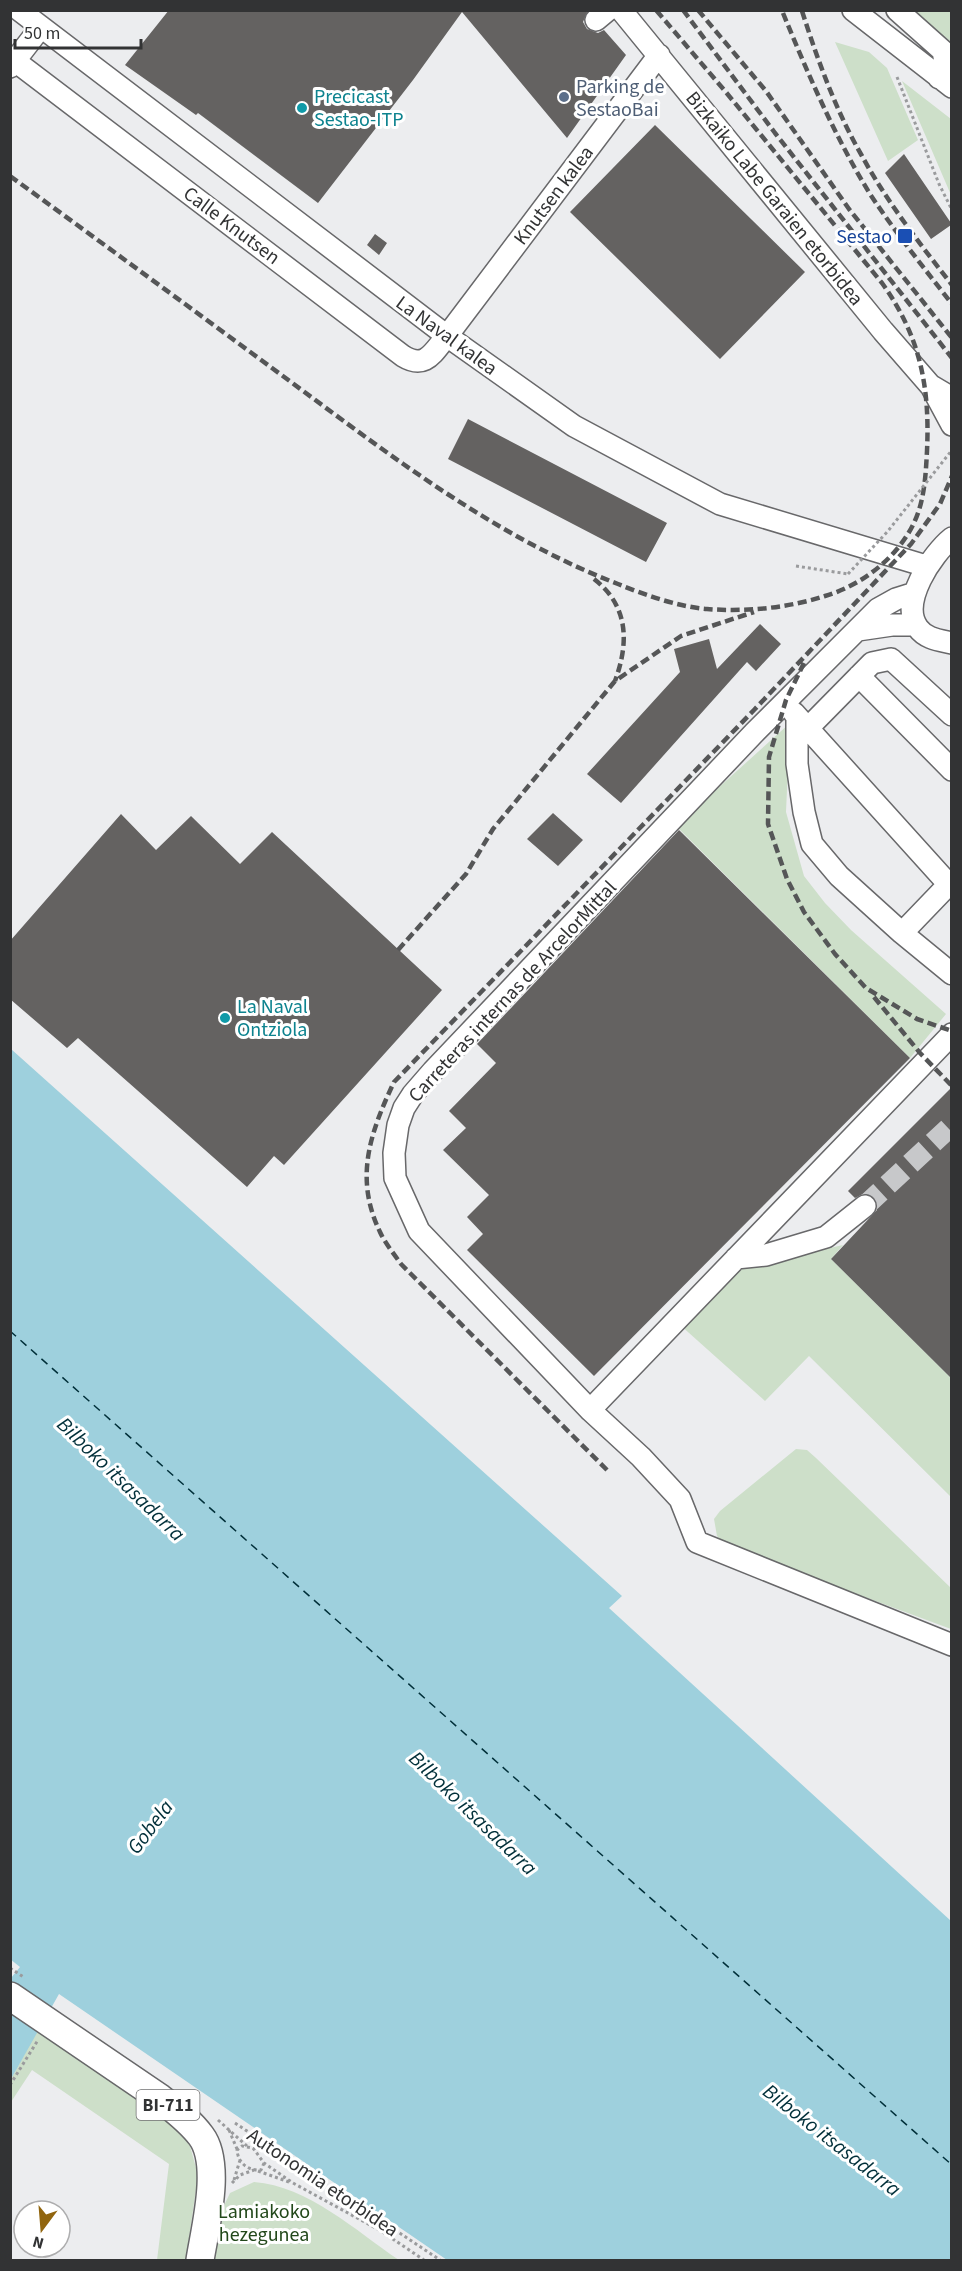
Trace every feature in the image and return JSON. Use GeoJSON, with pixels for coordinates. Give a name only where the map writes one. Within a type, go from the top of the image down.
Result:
{"type":"FeatureCollection","features":[{"type":"Feature","properties":{"kind":"main road","name":"BI-711"},"geometry":{"type":"LineString","coordinates":[[10,1996],[49,2032],[86,2048],[181,2114],[203,2138],[211,2158],[210,2188],[200,2260]]}},
{"type":"Feature","properties":{"kind":"street","name":"Bizkaiko Labe Garaien etorbidea"},"geometry":{"type":"LineString","coordinates":[[621,10],[883,331],[930,385]]}},
{"type":"Feature","properties":{"kind":"street"},"geometry":{"type":"LineString","coordinates":[[854,10],[945,83]]}},
{"type":"Feature","properties":{"kind":"street"},"geometry":{"type":"LineString","coordinates":[[897,10],[943,51],[946,67],[945,83]]}},
{"type":"Feature","properties":{"kind":"street"},"geometry":{"type":"LineString","coordinates":[[13,64],[32,17]]}},
{"type":"Feature","properties":{"kind":"street","name":"La Naval kalea"},"geometry":{"type":"LineString","coordinates":[[32,17],[447,336],[574,426],[720,504],[926,566]]}},
{"type":"Feature","properties":{"kind":"street","name":"Knutsen kalea"},"geometry":{"type":"LineString","coordinates":[[447,336],[659,55]]}},
{"type":"Feature","properties":{"kind":"street","name":"Calle Knutsen"},"geometry":{"type":"LineString","coordinates":[[13,64],[404,356],[412,361],[421,362],[428,358],[447,336]]}},
{"type":"Feature","properties":{"kind":"street"},"geometry":{"type":"LineString","coordinates":[[930,385],[951,398]]}},
{"type":"Feature","properties":{"kind":"street"},"geometry":{"type":"LineString","coordinates":[[930,385],[951,425]]}},
{"type":"Feature","properties":{"kind":"street"},"geometry":{"type":"LineString","coordinates":[[949,535],[926,566],[915,592],[913,609],[916,625],[930,638],[951,642]]}},
{"type":"Feature","properties":{"kind":"street","name":"Carreteras internas de ArcelorMittal"},"geometry":{"type":"LineString","coordinates":[[915,592],[896,598],[878,609],[786,700],[433,1071],[404,1108],[398,1125],[394,1154],[395,1178],[418,1231],[590,1410],[641,1457],[680,1499],[697,1542],[951,1645]]}},
{"type":"Feature","properties":{"kind":"street"},"geometry":{"type":"LineString","coordinates":[[858,630],[892,625],[916,625]]}},
{"type":"Feature","properties":{"kind":"street"},"geometry":{"type":"LineString","coordinates":[[951,715],[891,659],[872,663],[802,723],[797,764],[804,812],[812,844],[839,876],[951,974]]}},
{"type":"Feature","properties":{"kind":"street"},"geometry":{"type":"LineString","coordinates":[[859,676],[951,770]]}},
{"type":"Feature","properties":{"kind":"street"},"geometry":{"type":"LineString","coordinates":[[786,700],[802,723],[950,884],[902,933]]}},
{"type":"Feature","properties":{"kind":"street"},"geometry":{"type":"LineString","coordinates":[[590,1410],[951,1034]]}},
{"type":"Feature","properties":{"kind":"street"},"geometry":{"type":"LineString","coordinates":[[736,1258],[766,1255],[826,1237],[865,1206]]}},
{"type":"Feature","properties":{"kind":"path"},"geometry":{"type":"LineString","coordinates":[[897,77],[939,184],[951,208]]}},
{"type":"Feature","properties":{"kind":"path"},"geometry":{"type":"LineString","coordinates":[[796,566],[848,574],[888,531],[951,450]]}},
{"type":"Feature","properties":{"kind":"path"},"geometry":{"type":"LineString","coordinates":[[10,2085],[49,2032]]}},
{"type":"Feature","properties":{"kind":"path","name":"Autonomia etorbidea"},"geometry":{"type":"LineString","coordinates":[[235,2123],[440,2260]]}},
{"type":"Feature","properties":{"kind":"path"},"geometry":{"type":"LineString","coordinates":[[224,2124],[247,2146],[256,2150],[264,2163],[293,2183],[381,2231],[424,2260]]}},
{"type":"Feature","properties":{"kind":"path"},"geometry":{"type":"LineString","coordinates":[[228,2128],[240,2160],[250,2169],[293,2183]]}},
{"type":"Feature","properties":{"kind":"path"},"geometry":{"type":"LineString","coordinates":[[237,2150],[239,2147],[247,2146]]}},
{"type":"Feature","properties":{"kind":"path"},"geometry":{"type":"LineString","coordinates":[[240,2160],[234,2182],[240,2175],[263,2169],[264,2163]]}},
{"type":"Feature","properties":{"kind":"green space"},"geometry":{"type":"Polygon","coordinates":[[[913,11],[951,11],[951,42],[913,11]]]}},
{"type":"Feature","properties":{"kind":"green space"},"geometry":{"type":"Polygon","coordinates":[[[835,42],[869,52],[887,68],[918,140],[888,161],[835,42]]]}},
{"type":"Feature","properties":{"kind":"green space"},"geometry":{"type":"Polygon","coordinates":[[[902,81],[951,119],[951,195],[902,81]]]}},
{"type":"Feature","properties":{"kind":"green space"},"geometry":{"type":"Polygon","coordinates":[[[790,723],[786,812],[804,876],[825,903],[851,930],[946,1014],[910,1058],[676,826],[790,723]]]}},
{"type":"Feature","properties":{"kind":"green space"},"geometry":{"type":"Polygon","coordinates":[[[843,1245],[831,1259],[951,1378],[951,1497],[809,1356],[765,1401],[679,1324],[722,1273],[843,1245]]]}},
{"type":"Feature","properties":{"kind":"green space"},"geometry":{"type":"Polygon","coordinates":[[[796,1449],[807,1450],[816,1458],[951,1588],[951,1629],[727,1546],[717,1536],[714,1519],[720,1511],[796,1449]]]}},
{"type":"Feature","properties":{"kind":"green space"},"geometry":{"type":"Polygon","coordinates":[[[39,2027],[171,2119],[190,2146],[198,2175],[186,2260],[157,2260],[169,2164],[32,2070],[11,2102],[11,2079],[39,2027]]]}},
{"type":"Feature","properties":{"kind":"green space","name":"Lamiakoko hezegunea"},"geometry":{"type":"Polygon","coordinates":[[[254,2182],[274,2185],[312,2201],[399,2260],[213,2260],[219,2216],[230,2193],[254,2182]]]}},
{"type":"Feature","properties":{"kind":"water"},"geometry":{"type":"Polygon","coordinates":[[[11,1049],[622,1596],[609,1608],[951,1921],[951,2260],[447,2260],[59,1994],[11,2079],[11,1978],[20,1967],[10,1959],[11,1049]]]}},
{"type":"Feature","properties":{"kind":"building"},"geometry":{"type":"Polygon","coordinates":[[[169,10],[588,10],[583,22],[587,29],[598,33],[604,30],[626,55],[567,138],[462,12],[413,80],[318,203],[198,113],[196,115],[125,65],[169,10]]]}},
{"type":"Feature","properties":{"kind":"building"},"geometry":{"type":"Polygon","coordinates":[[[655,125],[805,272],[720,359],[570,212],[655,125]]]}},
{"type":"Feature","properties":{"kind":"building"},"geometry":{"type":"Polygon","coordinates":[[[904,154],[951,223],[931,239],[885,173],[904,154]]]}},
{"type":"Feature","properties":{"kind":"building"},"geometry":{"type":"Polygon","coordinates":[[[375,234],[387,243],[379,255],[367,245],[375,234]]]}},
{"type":"Feature","properties":{"kind":"building"},"geometry":{"type":"Polygon","coordinates":[[[468,419],[667,523],[646,562],[448,459],[468,419]]]}},
{"type":"Feature","properties":{"kind":"building"},"geometry":{"type":"Polygon","coordinates":[[[760,624],[781,644],[756,671],[747,662],[621,803],[587,774],[680,672],[674,649],[709,639],[717,669],[760,624]]]}},
{"type":"Feature","properties":{"kind":"building"},"geometry":{"type":"Polygon","coordinates":[[[553,813],[583,840],[558,866],[527,839],[553,813]]]}},
{"type":"Feature","properties":{"kind":"building","name":"La Naval Ontziola"},"geometry":{"type":"Polygon","coordinates":[[[121,814],[156,850],[191,816],[240,864],[272,832],[442,990],[284,1165],[274,1156],[247,1187],[78,1038],[67,1048],[10,999],[10,941],[121,814]]]}},
{"type":"Feature","properties":{"kind":"building"},"geometry":{"type":"Polygon","coordinates":[[[679,830],[910,1058],[594,1376],[467,1250],[483,1234],[467,1217],[489,1195],[443,1150],[466,1128],[449,1111],[496,1063],[477,1044],[679,830]]]}},
{"type":"Feature","properties":{"kind":"building"},"geometry":{"type":"Polygon","coordinates":[[[951,1088],[951,1378],[831,1259],[877,1210],[877,1204],[870,1194],[863,1194],[855,1198],[848,1191],[951,1088]]]}},
{"type":"Feature","properties":{"kind":"ferry route"},"geometry":{"type":"LineString","coordinates":[[10,1331],[952,2165]]}},
{"type":"Feature","properties":{"kind":"tunnel"},"geometry":{"type":"LineString","coordinates":[[865,1206],[952,1125]]}},
{"type":"Feature","properties":{"kind":"railway"},"geometry":{"type":"LineString","coordinates":[[10,176],[396,459],[438,488],[525,541],[618,584],[685,606],[722,610],[752,609],[811,600],[840,591],[869,574],[894,552],[913,525],[923,495],[927,451],[927,405],[920,362],[905,322],[882,283],[656,10]]}},
{"type":"Feature","properties":{"kind":"railway"},"geometry":{"type":"LineString","coordinates":[[683,10],[775,133],[952,358]]}},
{"type":"Feature","properties":{"kind":"railway"},"geometry":{"type":"LineString","coordinates":[[698,10],[766,91],[849,209],[952,338]]}},
{"type":"Feature","properties":{"kind":"railway"},"geometry":{"type":"LineString","coordinates":[[802,11],[828,85],[853,139],[893,206],[952,285]]}},
{"type":"Feature","properties":{"kind":"railway"},"geometry":{"type":"LineString","coordinates":[[783,13],[823,105],[857,172],[889,222],[952,304]]}},
{"type":"Feature","properties":{"kind":"railway"},"geometry":{"type":"LineString","coordinates":[[607,1470],[401,1264],[387,1244],[372,1212],[368,1193],[368,1156],[378,1119],[394,1082],[754,710],[911,544],[940,504],[952,476]]}},
{"type":"Feature","properties":{"kind":"railway"},"geometry":{"type":"LineString","coordinates":[[594,579],[614,601],[623,626],[623,653],[615,681]]}},
{"type":"Feature","properties":{"kind":"railway"},"geometry":{"type":"LineString","coordinates":[[398,950],[466,874],[493,829],[615,681],[681,636],[754,612]]}},
{"type":"Feature","properties":{"kind":"railway"},"geometry":{"type":"LineString","coordinates":[[804,663],[786,700],[769,757],[768,824],[787,879],[804,912],[835,954],[866,988],[917,1019],[952,1031]]}},
{"type":"Feature","properties":{"kind":"railway"},"geometry":{"type":"LineString","coordinates":[[874,997],[920,1053],[952,1086]]}},
{"type":"Feature","properties":{"kind":"place","name":"Parking de SestaoBai"},"geometry":{"type":"Point","coordinates":[564,97]}},
{"type":"Feature","properties":{"kind":"place","name":"Precicast Sestao-ITP"},"geometry":{"type":"Point","coordinates":[302,108]}},
{"type":"Feature","properties":{"kind":"place","name":"Sestao"},"geometry":{"type":"Point","coordinates":[905,236]}},
{"type":"Feature","properties":{"kind":"place","name":"La Naval Ontziola"},"geometry":{"type":"Point","coordinates":[225,1018]}},
{"type":"Feature","properties":{"kind":"water label","name":"Bilboko itsasadarra"},"geometry":{"type":"Point","coordinates":[121,1479]}},
{"type":"Feature","properties":{"kind":"water label","name":"Bilboko itsasadarra"},"geometry":{"type":"Point","coordinates":[473,1813]}},
{"type":"Feature","properties":{"kind":"water label","name":"Gobela"},"geometry":{"type":"Point","coordinates":[150,1827]}},
{"type":"Feature","properties":{"kind":"water label","name":"Bilboko itsasadarra"},"geometry":{"type":"Point","coordinates":[832,2140]}}]}
